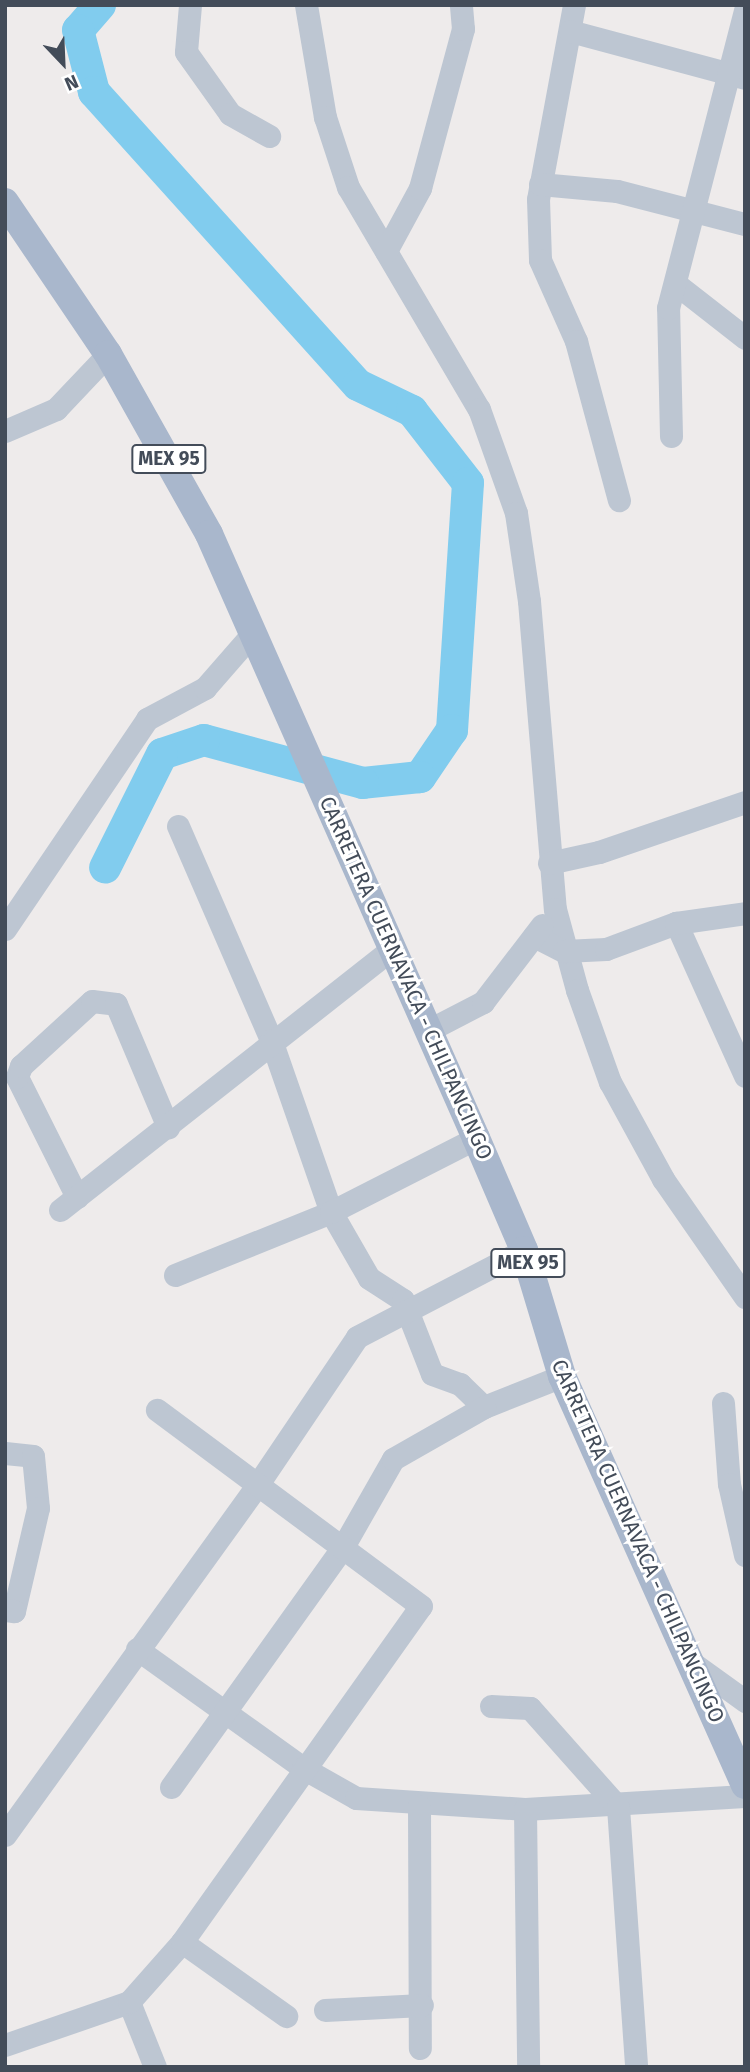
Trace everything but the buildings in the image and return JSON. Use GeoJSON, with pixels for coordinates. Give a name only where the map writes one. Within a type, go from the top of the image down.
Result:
{"type":"FeatureCollection","features":[{"type":"Feature","properties":{"kind":"main road","name":"CARRETERA CUERNAVACA - CHILPANCINGO"},"geometry":{"type":"LineString","coordinates":[[5,202],[108,354],[209,534],[302,734],[329,805],[524,1250],[562,1377],[719,1724],[743,1786]]}},
{"type":"Feature","properties":{"kind":"street"},"geometry":{"type":"LineString","coordinates":[[190,5],[186,52],[230,114],[269,136]]}},
{"type":"Feature","properties":{"kind":"street"},"geometry":{"type":"LineString","coordinates":[[306,5],[325,117],[348,187],[479,409],[516,513],[529,601],[549,863],[564,951],[610,1082],[663,1179],[745,1297]]}},
{"type":"Feature","properties":{"kind":"street"},"geometry":{"type":"LineString","coordinates":[[386,251],[420,188],[463,29],[461,5]]}},
{"type":"Feature","properties":{"kind":"street"},"geometry":{"type":"LineString","coordinates":[[574,5],[540,184],[540,260],[576,341],[619,500]]}},
{"type":"Feature","properties":{"kind":"street"},"geometry":{"type":"LineString","coordinates":[[671,436],[668,308],[694,212],[737,75],[745,11]]}},
{"type":"Feature","properties":{"kind":"street"},"geometry":{"type":"LineString","coordinates":[[570,31],[737,75]]}},
{"type":"Feature","properties":{"kind":"street"},"geometry":{"type":"LineString","coordinates":[[540,184],[617,191],[745,224]]}},
{"type":"Feature","properties":{"kind":"street"},"geometry":{"type":"LineString","coordinates":[[676,284],[745,338]]}},
{"type":"Feature","properties":{"kind":"street"},"geometry":{"type":"LineString","coordinates":[[5,431],[56,409],[108,354]]}},
{"type":"Feature","properties":{"kind":"street"},"geometry":{"type":"LineString","coordinates":[[5,929],[147,719],[205,688],[253,633]]}},
{"type":"Feature","properties":{"kind":"street"},"geometry":{"type":"LineString","coordinates":[[549,863],[599,852],[745,802]]}},
{"type":"Feature","properties":{"kind":"street"},"geometry":{"type":"LineString","coordinates":[[178,826],[271,1040],[331,1212],[369,1278],[403,1300],[409,1310],[422,1360],[432,1374],[460,1384],[484,1407]]}},
{"type":"Feature","properties":{"kind":"street"},"geometry":{"type":"LineString","coordinates":[[429,1030],[483,1002],[555,909]]}},
{"type":"Feature","properties":{"kind":"street"},"geometry":{"type":"LineString","coordinates":[[534,936],[564,951],[606,949],[676,923],[745,913]]}},
{"type":"Feature","properties":{"kind":"street"},"geometry":{"type":"LineString","coordinates":[[676,923],[745,1076]]}},
{"type":"Feature","properties":{"kind":"street"},"geometry":{"type":"LineString","coordinates":[[168,1127],[116,1003],[92,1001],[21,1066],[17,1077],[68,1204],[168,1127],[271,1040],[393,948]]}},
{"type":"Feature","properties":{"kind":"street"},"geometry":{"type":"LineString","coordinates":[[175,1275],[331,1212],[476,1138]]}},
{"type":"Feature","properties":{"kind":"street"},"geometry":{"type":"LineString","coordinates":[[5,1835],[258,1484],[357,1337],[524,1250]]}},
{"type":"Feature","properties":{"kind":"street"},"geometry":{"type":"LineString","coordinates":[[171,1787],[222,1711],[344,1545],[393,1459],[484,1407],[562,1377]]}},
{"type":"Feature","properties":{"kind":"street"},"geometry":{"type":"LineString","coordinates":[[723,1403],[729,1484],[745,1555]]}},
{"type":"Feature","properties":{"kind":"street"},"geometry":{"type":"LineString","coordinates":[[5,2045],[129,2001],[182,1942],[303,1768],[421,1606],[344,1545],[157,1410]]}},
{"type":"Feature","properties":{"kind":"street"},"geometry":{"type":"LineString","coordinates":[[5,1453],[33,1456],[38,1508],[14,1611],[5,1610]]}},
{"type":"Feature","properties":{"kind":"street"},"geometry":{"type":"LineString","coordinates":[[137,1649],[303,1768],[356,1798],[419,1806],[524,1809],[618,1807],[743,1786]]}},
{"type":"Feature","properties":{"kind":"street"},"geometry":{"type":"LineString","coordinates":[[689,1660],[721,1689],[745,1701]]}},
{"type":"Feature","properties":{"kind":"street"},"geometry":{"type":"LineString","coordinates":[[491,1706],[530,1708],[618,1807],[636,2067]]}},
{"type":"Feature","properties":{"kind":"street"},"geometry":{"type":"LineString","coordinates":[[419,1806],[422,2004],[420,2048]]}},
{"type":"Feature","properties":{"kind":"street"},"geometry":{"type":"LineString","coordinates":[[524,1809],[528,2067]]}},
{"type":"Feature","properties":{"kind":"street"},"geometry":{"type":"LineString","coordinates":[[182,1942],[286,2016]]}},
{"type":"Feature","properties":{"kind":"street"},"geometry":{"type":"LineString","coordinates":[[129,2001],[156,2067]]}},
{"type":"Feature","properties":{"kind":"street"},"geometry":{"type":"LineString","coordinates":[[325,2010],[422,2004]]}},
{"type":"Feature","properties":{"kind":"waterway"},"geometry":{"type":"LineString","coordinates":[[100,5],[78,30],[94,92],[358,385],[412,411],[468,483],[452,730],[420,777],[363,783],[204,740],[162,754],[105,868]]}}]}
